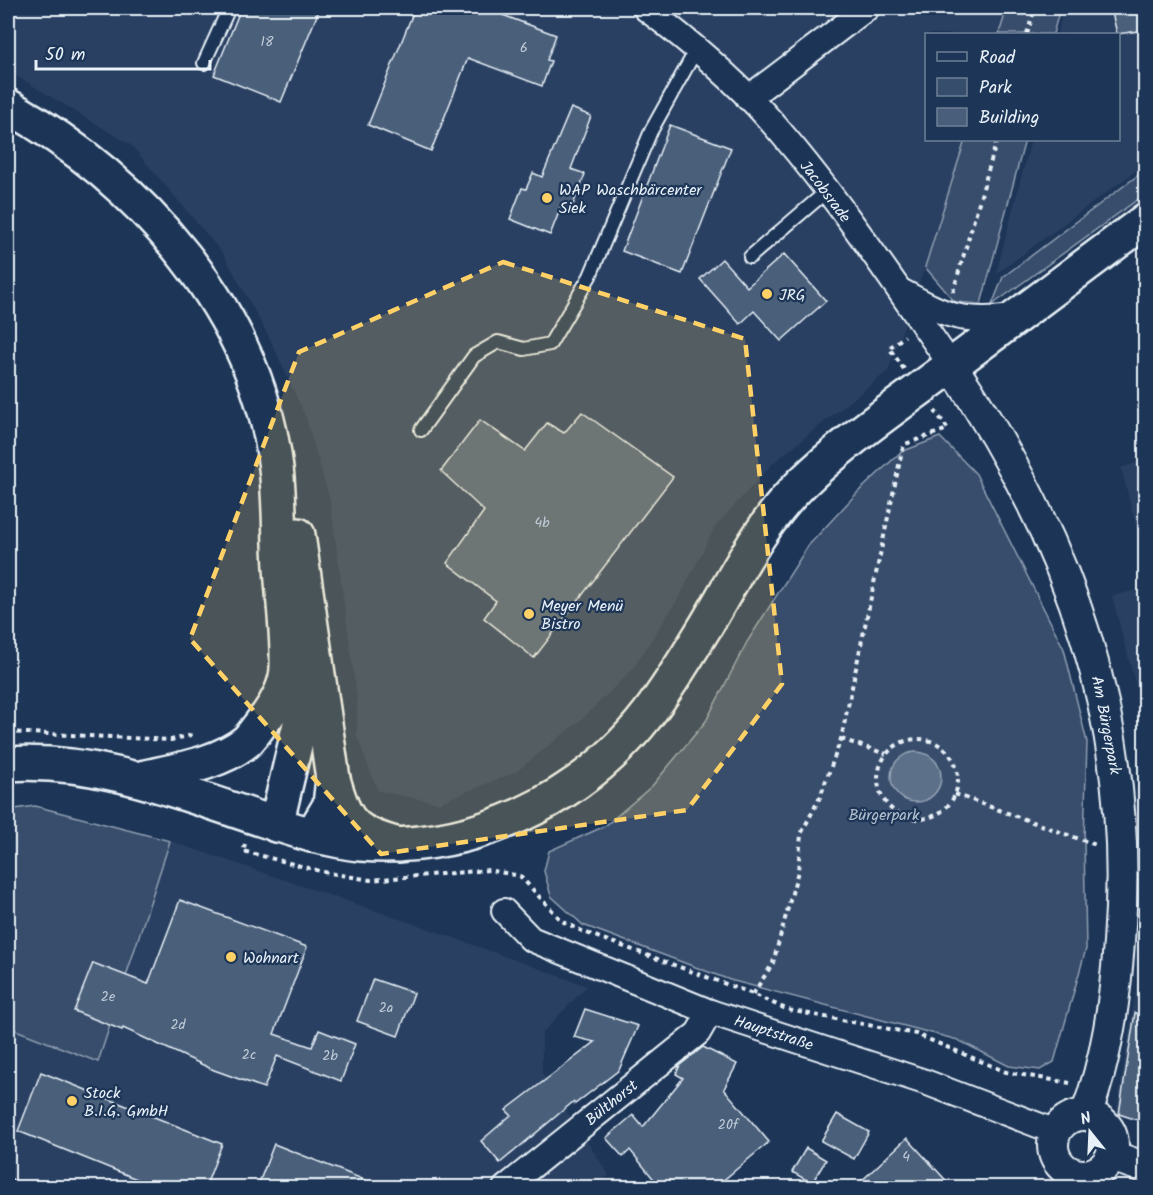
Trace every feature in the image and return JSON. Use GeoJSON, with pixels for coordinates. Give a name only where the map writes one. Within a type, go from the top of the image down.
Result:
{"type":"FeatureCollection","features":[{"type":"Feature","properties":{"kind":"main road"},"geometry":{"type":"LineString","coordinates":[[8,106],[56,136],[99,168],[152,217],[194,269],[223,313],[244,354],[259,395],[276,468],[295,515],[333,778],[341,806],[353,827],[374,838],[399,845]]}},
{"type":"Feature","properties":{"kind":"main road"},"geometry":{"type":"LineString","coordinates":[[8,764],[54,764],[99,769],[141,778],[276,825],[358,844],[399,845],[439,842],[481,831],[543,804],[596,766],[647,715],[691,651],[753,542],[780,505],[831,457],[1146,220]]}},
{"type":"Feature","properties":{"kind":"main road"},"geometry":{"type":"LineString","coordinates":[[141,778],[189,767],[233,751],[249,739],[277,704],[287,669],[276,468]]}},
{"type":"Feature","properties":{"kind":"main road"},"geometry":{"type":"LineString","coordinates":[[276,825],[300,724],[305,671],[278,530]]}},
{"type":"Feature","properties":{"kind":"main road"},"geometry":{"type":"LineString","coordinates":[[312,835],[330,805],[333,778]]}},
{"type":"Feature","properties":{"kind":"street","name":"Jacobsrade"},"geometry":{"type":"LineString","coordinates":[[645,8],[696,50],[748,98],[827,190],[898,290],[930,318],[951,365]]}},
{"type":"Feature","properties":{"kind":"street"},"geometry":{"type":"LineString","coordinates":[[748,98],[867,8]]}},
{"type":"Feature","properties":{"kind":"street"},"geometry":{"type":"LineString","coordinates":[[930,318],[970,321],[1015,317]]}},
{"type":"Feature","properties":{"kind":"street","name":"Am Bürgerpark"},"geometry":{"type":"LineString","coordinates":[[951,365],[1009,461],[1055,555],[1080,614],[1099,680],[1112,742],[1122,855],[1122,905],[1113,1011],[1091,1103]]}},
{"type":"Feature","properties":{"kind":"street","name":"Hauptstraße"},"geometry":{"type":"LineString","coordinates":[[504,912],[531,939],[710,1012],[925,1082],[1056,1132]]}},
{"type":"Feature","properties":{"kind":"street","name":"Bülthorst"},"geometry":{"type":"LineString","coordinates":[[505,1188],[698,1033],[710,1012]]}},
{"type":"Feature","properties":{"kind":"street"},"geometry":{"type":"LineString","coordinates":[[1091,1103],[1100,1120],[1111,1132],[1112,1156],[1097,1172],[1067,1180],[1053,1150],[1056,1132],[1068,1119],[1091,1103]]}},
{"type":"Feature","properties":{"kind":"street"},"geometry":{"type":"LineString","coordinates":[[1112,1156],[1146,1168]]}},
{"type":"Feature","properties":{"kind":"lane"},"geometry":{"type":"LineString","coordinates":[[204,63],[229,8]]}},
{"type":"Feature","properties":{"kind":"lane"},"geometry":{"type":"LineString","coordinates":[[421,430],[474,356],[498,342],[524,349],[550,345],[590,276],[651,131],[696,50]]}},
{"type":"Feature","properties":{"kind":"lane"},"geometry":{"type":"LineString","coordinates":[[750,257],[827,190]]}},
{"type":"Feature","properties":{"kind":"lane"},"geometry":{"type":"LineString","coordinates":[[8,1185],[11,1188]]}},
{"type":"Feature","properties":{"kind":"path"},"geometry":{"type":"LineString","coordinates":[[1027,33],[1035,8]]}},
{"type":"Feature","properties":{"kind":"path"},"geometry":{"type":"LineString","coordinates":[[889,348],[950,304],[997,141]]}},
{"type":"Feature","properties":{"kind":"path"},"geometry":{"type":"LineString","coordinates":[[753,994],[773,963],[798,871],[801,834],[820,796],[841,739],[905,444]]}},
{"type":"Feature","properties":{"kind":"path"},"geometry":{"type":"LineString","coordinates":[[8,732],[171,740],[213,730],[233,751]]}},
{"type":"Feature","properties":{"kind":"path"},"geometry":{"type":"LineString","coordinates":[[841,739],[886,754]]}},
{"type":"Feature","properties":{"kind":"path"},"geometry":{"type":"LineString","coordinates":[[914,739],[930,740],[938,744],[945,748],[954,762],[958,778],[956,794],[944,810],[927,818],[907,818],[890,808],[880,792],[878,772],[886,754],[898,743],[914,739]]}},
{"type":"Feature","properties":{"kind":"path"},"geometry":{"type":"LineString","coordinates":[[956,794],[1122,855]]}},
{"type":"Feature","properties":{"kind":"path"},"geometry":{"type":"LineString","coordinates":[[370,880],[489,870],[519,876],[562,921],[584,932],[753,994],[788,1010],[916,1034],[1006,1072],[1056,1079],[1091,1103]]}},
{"type":"Feature","properties":{"kind":"highlighted area"},"geometry":{"type":"Polygon","coordinates":[[[503,262],[745,339],[782,684],[687,810],[381,854],[190,639],[299,352],[503,262]]]}},
{"type":"Feature","properties":{"kind":"shaded area"},"geometry":{"type":"Polygon","coordinates":[[[8,8],[1007,8],[999,33],[925,33],[925,141],[965,141],[925,267],[888,371],[773,463],[715,527],[680,596],[632,670],[582,719],[516,772],[439,803],[378,791],[357,737],[357,699],[330,501],[306,418],[270,339],[224,255],[131,145],[8,71],[8,8]]]}},
{"type":"Feature","properties":{"kind":"shaded area"},"geometry":{"type":"Polygon","coordinates":[[[1064,8],[1145,8],[1145,164],[996,274],[1031,141],[1120,141],[1120,33],[1057,33],[1064,8]]]}},
{"type":"Feature","properties":{"kind":"shaded area"},"geometry":{"type":"Polygon","coordinates":[[[1146,460],[1145,561],[1121,468],[1146,460]]]}},
{"type":"Feature","properties":{"kind":"shaded area"},"geometry":{"type":"Polygon","coordinates":[[[1146,588],[1145,720],[1112,596],[1146,588]]]}},
{"type":"Feature","properties":{"kind":"shaded area"},"geometry":{"type":"Polygon","coordinates":[[[916,752],[925,754],[936,763],[941,777],[939,786],[930,797],[916,802],[907,800],[896,791],[891,777],[893,768],[902,757],[916,752]]]}},
{"type":"Feature","properties":{"kind":"shaded area"},"geometry":{"type":"Polygon","coordinates":[[[170,841],[432,930],[587,986],[542,1033],[542,1073],[609,1175],[595,1188],[8,1187],[8,1027],[98,1062],[170,841]]]}},
{"type":"Feature","properties":{"kind":"shaded area"},"geometry":{"type":"Polygon","coordinates":[[[1145,932],[1145,1124],[1116,1114],[1145,932]]]}},
{"type":"Feature","properties":{"kind":"green space"},"geometry":{"type":"Polygon","coordinates":[[[1007,8],[1060,8],[1053,33],[999,33],[1007,8]]]}},
{"type":"Feature","properties":{"kind":"green space"},"geometry":{"type":"Polygon","coordinates":[[[965,141],[1025,141],[981,304],[955,302],[925,267],[965,141]]]}},
{"type":"Feature","properties":{"kind":"green space"},"geometry":{"type":"Polygon","coordinates":[[[1145,170],[1145,194],[992,305],[1003,277],[1145,170]]]}},
{"type":"Feature","properties":{"kind":"green space","name":"Bürgerpark"},"geometry":{"type":"Polygon","coordinates":[[[940,437],[976,474],[1064,649],[1087,742],[1084,840],[1086,949],[1054,1062],[1040,1070],[1009,1066],[958,1040],[730,980],[583,925],[551,896],[544,871],[549,851],[605,826],[652,786],[706,721],[747,642],[808,546],[857,493],[901,452],[940,437]]]}},
{"type":"Feature","properties":{"kind":"green space"},"geometry":{"type":"Polygon","coordinates":[[[35,806],[170,841],[98,1062],[8,1027],[8,810],[35,806]]]}},
{"type":"Feature","properties":{"kind":"building"},"geometry":{"type":"Polygon","coordinates":[[[241,8],[320,8],[281,102],[214,75],[241,8]]]}},
{"type":"Feature","properties":{"kind":"building"},"geometry":{"type":"Polygon","coordinates":[[[415,8],[484,8],[556,35],[547,60],[551,61],[542,86],[468,58],[431,151],[368,125],[415,8]]]}},
{"type":"Feature","properties":{"kind":"building"},"geometry":{"type":"Polygon","coordinates":[[[1111,8],[1146,8],[1146,30],[1117,33],[1111,8]]]}},
{"type":"Feature","properties":{"kind":"building","name":"WAP Waschbärcenter Siek"},"geometry":{"type":"Polygon","coordinates":[[[571,108],[591,116],[571,169],[585,174],[571,210],[561,207],[550,235],[510,219],[522,188],[526,189],[533,173],[542,177],[571,108]]]}},
{"type":"Feature","properties":{"kind":"building"},"geometry":{"type":"Polygon","coordinates":[[[670,125],[731,148],[682,274],[622,251],[670,125]]]}},
{"type":"Feature","properties":{"kind":"building","name":"JRG"},"geometry":{"type":"Polygon","coordinates":[[[784,254],[826,301],[781,341],[754,311],[740,324],[700,279],[722,259],[747,287],[784,254]]]}},
{"type":"Feature","properties":{"kind":"building"},"geometry":{"type":"Polygon","coordinates":[[[582,412],[673,477],[534,658],[484,618],[496,601],[447,563],[484,511],[441,471],[480,420],[525,451],[547,423],[564,433],[582,412]]]}},
{"type":"Feature","properties":{"kind":"building"},"geometry":{"type":"Polygon","coordinates":[[[180,900],[307,947],[274,1034],[312,1047],[319,1030],[355,1044],[341,1081],[277,1056],[264,1088],[214,1070],[123,1028],[122,1030],[74,1011],[93,963],[148,984],[180,900]]]}},
{"type":"Feature","properties":{"kind":"building"},"geometry":{"type":"Polygon","coordinates":[[[373,979],[414,993],[398,1036],[357,1021],[373,979]]]}},
{"type":"Feature","properties":{"kind":"building"},"geometry":{"type":"Polygon","coordinates":[[[585,1009],[638,1026],[619,1070],[575,1104],[573,1102],[500,1163],[481,1141],[511,1115],[506,1110],[595,1042],[574,1037],[585,1009]]]}},
{"type":"Feature","properties":{"kind":"building"},"geometry":{"type":"Polygon","coordinates":[[[1135,1013],[1146,1014],[1146,1123],[1119,1114],[1135,1013]]]}},
{"type":"Feature","properties":{"kind":"building"},"geometry":{"type":"Polygon","coordinates":[[[703,1047],[737,1064],[724,1089],[769,1142],[714,1188],[661,1188],[630,1150],[623,1157],[606,1138],[633,1115],[643,1127],[683,1078],[676,1074],[680,1065],[703,1047]]]}},
{"type":"Feature","properties":{"kind":"building","name":"Stock B.I.G. GmbH"},"geometry":{"type":"Polygon","coordinates":[[[41,1072],[222,1144],[205,1188],[159,1188],[18,1131],[41,1072]]]}},
{"type":"Feature","properties":{"kind":"building"},"geometry":{"type":"Polygon","coordinates":[[[837,1114],[869,1132],[854,1159],[821,1141],[837,1114]]]}},
{"type":"Feature","properties":{"kind":"building"},"geometry":{"type":"Polygon","coordinates":[[[907,1138],[953,1188],[854,1188],[907,1138]]]}},
{"type":"Feature","properties":{"kind":"building"},"geometry":{"type":"Polygon","coordinates":[[[274,1144],[380,1186],[380,1188],[257,1188],[274,1144]]]}},
{"type":"Feature","properties":{"kind":"building"},"geometry":{"type":"Polygon","coordinates":[[[806,1148],[826,1160],[812,1183],[792,1172],[806,1148]]]}},
{"type":"Feature","properties":{"kind":"place","name":"WAP Waschbärcenter Siek"},"geometry":{"type":"Point","coordinates":[547,198]}},
{"type":"Feature","properties":{"kind":"place","name":"JRG"},"geometry":{"type":"Point","coordinates":[767,294]}},
{"type":"Feature","properties":{"kind":"place","name":"Meyer Menü Bistro"},"geometry":{"type":"Point","coordinates":[529,614]}},
{"type":"Feature","properties":{"kind":"place","name":"Wohnart"},"geometry":{"type":"Point","coordinates":[231,957]}},
{"type":"Feature","properties":{"kind":"place","name":"Stock B.I.G. GmbH"},"geometry":{"type":"Point","coordinates":[72,1101]}}]}
